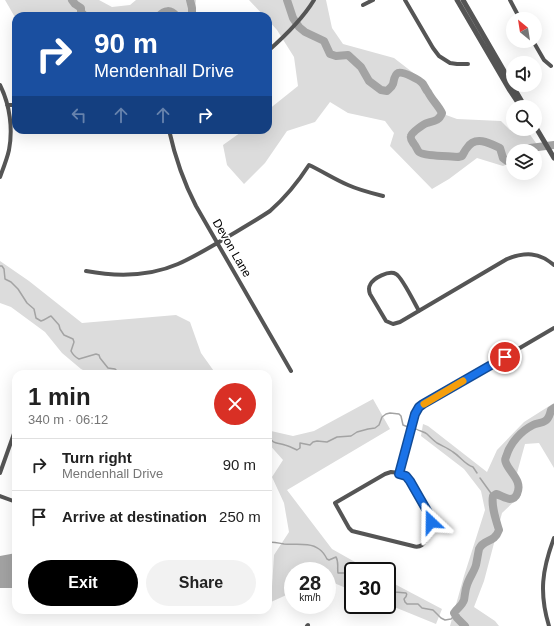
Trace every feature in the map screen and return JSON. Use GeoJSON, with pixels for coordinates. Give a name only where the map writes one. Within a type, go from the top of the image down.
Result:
{"type":"FeatureCollection","features":[{"type":"Feature","properties":{"kind":"street"},"geometry":{"type":"LineString","coordinates":[[272,47],[289,32],[314,0]]}},
{"type":"Feature","properties":{"kind":"street"},"geometry":{"type":"LineString","coordinates":[[363,5],[373,0]]}},
{"type":"Feature","properties":{"kind":"street"},"geometry":{"type":"LineString","coordinates":[[405,0],[439,56],[443,60],[450,63],[468,64]]}},
{"type":"Feature","properties":{"kind":"street"},"geometry":{"type":"LineString","coordinates":[[457,0],[516,100]]}},
{"type":"Feature","properties":{"kind":"street"},"geometry":{"type":"LineString","coordinates":[[463,0],[521,100]]}},
{"type":"Feature","properties":{"kind":"street"},"geometry":{"type":"LineString","coordinates":[[510,0],[516,12]]}},
{"type":"Feature","properties":{"kind":"street"},"geometry":{"type":"LineString","coordinates":[[537,48],[544,60],[551,66]]}},
{"type":"Feature","properties":{"kind":"street"},"geometry":{"type":"LineString","coordinates":[[0,85],[5,95],[10,120],[9,151],[0,177]]}},
{"type":"Feature","properties":{"kind":"street"},"geometry":{"type":"LineString","coordinates":[[7,105],[12,105]]}},
{"type":"Feature","properties":{"kind":"street","name":"Devon Lane"},"geometry":{"type":"LineString","coordinates":[[170,134],[175,157],[185,184],[196,206],[291,371]]}},
{"type":"Feature","properties":{"kind":"street"},"geometry":{"type":"LineString","coordinates":[[541,136],[554,158]]}},
{"type":"Feature","properties":{"kind":"street"},"geometry":{"type":"LineString","coordinates":[[86,271],[112,275],[135,275],[169,268],[180,263],[217,243],[270,210],[292,189],[309,165],[352,187],[383,196]]}},
{"type":"Feature","properties":{"kind":"street"},"geometry":{"type":"LineString","coordinates":[[419,311],[396,273],[386,273],[372,281],[370,284],[370,294],[386,321],[396,324],[419,311],[507,259],[517,255],[532,254],[546,258],[554,265]]}},
{"type":"Feature","properties":{"kind":"street"},"geometry":{"type":"LineString","coordinates":[[399,474],[415,414],[419,407],[554,328]]}},
{"type":"Feature","properties":{"kind":"street"},"geometry":{"type":"LineString","coordinates":[[0,473],[12,439]]}},
{"type":"Feature","properties":{"kind":"street"},"geometry":{"type":"LineString","coordinates":[[391,472],[399,474],[406,476],[410,481],[431,518],[426,541],[418,547],[352,531],[335,503],[385,474],[391,472]]}},
{"type":"Feature","properties":{"kind":"street"},"geometry":{"type":"LineString","coordinates":[[0,496],[12,500]]}},
{"type":"Feature","properties":{"kind":"street"},"geometry":{"type":"LineString","coordinates":[[549,626],[543,599],[543,583],[544,569],[552,551],[554,538]]}},
{"type":"Feature","properties":{"kind":"shaded area"},"geometry":{"type":"Polygon","coordinates":[[[5,0],[99,0],[112,7],[130,5],[136,0],[196,0],[195,12],[12,12],[5,0]]]}},
{"type":"Feature","properties":{"kind":"shaded area"},"geometry":{"type":"Polygon","coordinates":[[[249,0],[326,0],[332,28],[343,44],[394,58],[425,82],[446,115],[457,119],[501,121],[506,126],[506,136],[531,136],[537,144],[506,144],[506,165],[503,166],[477,158],[449,179],[432,189],[390,146],[394,133],[385,121],[348,113],[330,102],[315,122],[287,131],[265,163],[244,184],[227,165],[223,145],[238,134],[272,134],[272,107],[298,86],[294,57],[272,24],[272,12],[260,12],[249,0]]]}},
{"type":"Feature","properties":{"kind":"shaded area"},"geometry":{"type":"Polygon","coordinates":[[[0,261],[29,281],[82,323],[176,315],[190,322],[201,353],[213,370],[83,370],[62,353],[45,332],[11,307],[0,303],[0,261]]]}},
{"type":"Feature","properties":{"kind":"shaded area"},"geometry":{"type":"Polygon","coordinates":[[[373,399],[390,429],[287,490],[332,549],[355,562],[344,562],[344,587],[336,584],[336,562],[284,562],[284,596],[272,602],[274,555],[289,532],[284,503],[272,477],[283,460],[272,448],[272,431],[293,436],[314,431],[373,399]]]}},
{"type":"Feature","properties":{"kind":"shaded area"},"geometry":{"type":"Polygon","coordinates":[[[554,403],[554,468],[539,443],[525,444],[517,473],[521,495],[502,513],[484,581],[474,607],[495,621],[499,626],[450,626],[485,510],[481,491],[464,469],[421,436],[423,424],[428,426],[487,472],[497,450],[524,422],[554,403]]]}},
{"type":"Feature","properties":{"kind":"shaded area"},"geometry":{"type":"Polygon","coordinates":[[[12,554],[12,588],[0,588],[0,556],[12,554]]]}},
{"type":"Feature","properties":{"kind":"shaded area"},"geometry":{"type":"Polygon","coordinates":[[[396,585],[442,609],[436,624],[396,608],[396,585]]]}},
{"type":"Feature","properties":{"kind":"waterway"},"geometry":{"type":"LineString","coordinates":[[72,0],[81,8],[81,12]]}},
{"type":"Feature","properties":{"kind":"waterway"},"geometry":{"type":"LineString","coordinates":[[190,0],[192,12]]}},
{"type":"Feature","properties":{"kind":"waterway"},"geometry":{"type":"LineString","coordinates":[[287,0],[293,18],[299,27],[305,32],[324,41],[330,54],[336,56],[348,55],[361,67],[369,81],[381,90],[387,91],[393,84],[398,73],[404,73],[411,76],[423,84],[442,113],[438,119],[423,125],[412,134],[411,139],[419,152],[431,155],[458,157],[462,156],[470,144],[483,141],[500,148],[503,158],[506,160]]}},
{"type":"Feature","properties":{"kind":"waterway"},"geometry":{"type":"LineString","coordinates":[[163,12],[172,12]]}},
{"type":"Feature","properties":{"kind":"waterway"},"geometry":{"type":"LineString","coordinates":[[542,146],[554,145]]}},
{"type":"Feature","properties":{"kind":"waterway"},"geometry":{"type":"LineString","coordinates":[[0,266],[4,269],[5,279],[11,282],[18,289],[27,303],[34,309],[36,318],[41,321],[51,316],[59,325],[64,335],[73,339],[74,342],[71,351],[75,357],[79,359],[96,354],[99,355],[108,368],[116,370]]}},
{"type":"Feature","properties":{"kind":"waterway"},"geometry":{"type":"LineString","coordinates":[[465,626],[454,613],[464,600],[466,587],[476,565],[479,549],[484,543],[492,539],[499,530],[493,509],[493,496],[496,494],[512,499],[517,494],[517,481],[505,462],[505,458],[513,442],[520,434],[533,425],[546,420],[551,410],[554,408]]}},
{"type":"Feature","properties":{"kind":"waterway"},"geometry":{"type":"LineString","coordinates":[[272,440],[297,450],[300,448],[300,443],[310,445],[317,441],[327,442],[337,437],[351,436],[357,432],[375,428],[379,425],[382,417],[390,413],[399,414],[403,425],[408,427]]}},
{"type":"Feature","properties":{"kind":"waterway"},"geometry":{"type":"LineString","coordinates":[[416,429],[426,433],[437,443],[456,454],[467,464],[473,467],[477,473]]}},
{"type":"Feature","properties":{"kind":"waterway"},"geometry":{"type":"LineString","coordinates":[[480,478],[493,496]]}},
{"type":"Feature","properties":{"kind":"waterway"},"geometry":{"type":"LineString","coordinates":[[272,542],[311,545],[321,551],[329,560],[336,557],[338,563],[338,573],[344,573]]}},
{"type":"Feature","properties":{"kind":"waterway"},"geometry":{"type":"LineString","coordinates":[[396,592],[406,593],[407,595],[404,599],[407,604],[418,604],[422,608],[433,610],[445,620],[451,619],[455,615]]}},
{"type":"Feature","properties":{"kind":"slow traffic"},"geometry":{"type":"LineString","coordinates":[[424,404],[463,381]]}},
{"type":"Feature","properties":{"kind":"route"},"geometry":{"type":"LineString","coordinates":[[431,522],[430,516],[410,481],[406,476],[399,474],[415,414],[419,407],[423,404],[505,357]]}}]}
